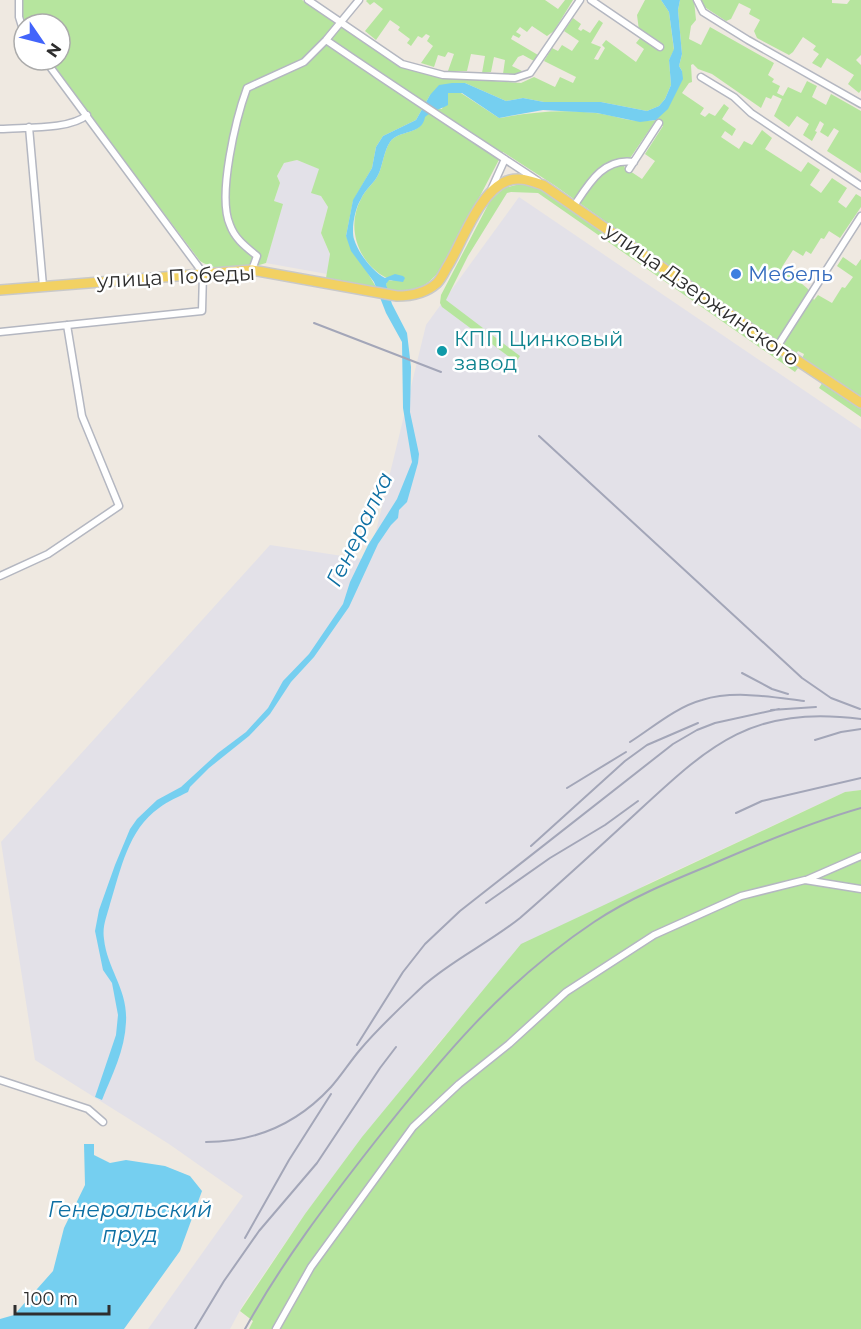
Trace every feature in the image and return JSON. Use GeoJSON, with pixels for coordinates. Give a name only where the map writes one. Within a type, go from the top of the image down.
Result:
{"type":"FeatureCollection","features":[{"type":"Feature","properties":{"kind":"main road"},"geometry":{"type":"LineString","coordinates":[[491,190],[507,181],[522,179],[543,185]]}},
{"type":"Feature","properties":{"kind":"main road","name":"улица Дзержинского"},"geometry":{"type":"LineString","coordinates":[[543,185],[861,403]]}},
{"type":"Feature","properties":{"kind":"main road","name":"улица Победы"},"geometry":{"type":"LineString","coordinates":[[0,290],[252,270],[397,296],[421,292],[437,283],[479,207],[491,190]]}},
{"type":"Feature","properties":{"kind":"street"},"geometry":{"type":"LineString","coordinates":[[308,0],[402,64],[443,75],[515,78],[530,74],[580,0]]}},
{"type":"Feature","properties":{"kind":"street"},"geometry":{"type":"LineString","coordinates":[[252,270],[257,256],[240,242],[229,224],[225,192],[241,104],[247,88],[304,62],[326,40],[359,0]]}},
{"type":"Feature","properties":{"kind":"street"},"geometry":{"type":"LineString","coordinates":[[591,0],[660,47]]}},
{"type":"Feature","properties":{"kind":"street"},"geometry":{"type":"LineString","coordinates":[[697,0],[704,12],[748,40],[860,102]]}},
{"type":"Feature","properties":{"kind":"street"},"geometry":{"type":"LineString","coordinates":[[326,40],[418,104],[543,185]]}},
{"type":"Feature","properties":{"kind":"street"},"geometry":{"type":"LineString","coordinates":[[0,332],[202,311],[203,273],[54,72]]}},
{"type":"Feature","properties":{"kind":"street"},"geometry":{"type":"LineString","coordinates":[[701,77],[734,97],[751,113],[861,186]]}},
{"type":"Feature","properties":{"kind":"street"},"geometry":{"type":"LineString","coordinates":[[0,129],[70,123],[87,115]]}},
{"type":"Feature","properties":{"kind":"street"},"geometry":{"type":"LineString","coordinates":[[629,169],[659,123]]}},
{"type":"Feature","properties":{"kind":"street"},"geometry":{"type":"LineString","coordinates":[[29,127],[42,286]]}},
{"type":"Feature","properties":{"kind":"street"},"geometry":{"type":"LineString","coordinates":[[491,190],[505,159]]}},
{"type":"Feature","properties":{"kind":"street"},"geometry":{"type":"LineString","coordinates":[[574,206],[597,173],[627,160],[634,162]]}},
{"type":"Feature","properties":{"kind":"street"},"geometry":{"type":"LineString","coordinates":[[777,347],[861,216]]}},
{"type":"Feature","properties":{"kind":"street"},"geometry":{"type":"LineString","coordinates":[[0,576],[48,554],[119,506],[82,416],[67,325]]}},
{"type":"Feature","properties":{"kind":"street"},"geometry":{"type":"LineString","coordinates":[[276,1329],[311,1267],[413,1127],[459,1084],[509,1044],[566,992],[654,935],[741,896],[805,880],[861,856]]}},
{"type":"Feature","properties":{"kind":"street"},"geometry":{"type":"LineString","coordinates":[[805,880],[861,889]]}},
{"type":"Feature","properties":{"kind":"street"},"geometry":{"type":"LineString","coordinates":[[0,1080],[88,1109],[103,1122]]}},
{"type":"Feature","properties":{"kind":"shaded area"},"geometry":{"type":"Polygon","coordinates":[[[297,160],[320,169],[321,196],[328,207],[321,233],[330,254],[327,274],[266,263],[282,205],[274,201],[280,183],[277,176],[284,163],[297,160]]]}},
{"type":"Feature","properties":{"kind":"shaded area"},"geometry":{"type":"Polygon","coordinates":[[[519,197],[861,429],[861,790],[845,792],[647,884],[470,1007],[436,1046],[305,1214],[244,1303],[230,1329],[148,1329],[243,1196],[169,1144],[35,1060],[1,842],[270,545],[369,560],[426,325],[519,197]]]}},
{"type":"Feature","properties":{"kind":"green space"},"geometry":{"type":"Polygon","coordinates":[[[22,0],[302,0],[400,67],[443,77],[521,83],[534,77],[555,87],[560,77],[573,83],[576,77],[544,61],[552,48],[558,51],[562,45],[572,51],[579,41],[564,31],[573,18],[581,24],[578,29],[590,33],[599,20],[603,23],[591,43],[601,47],[594,59],[598,60],[605,48],[602,45],[606,40],[636,62],[644,49],[636,43],[640,38],[637,15],[645,0],[661,0],[669,12],[674,50],[669,60],[671,85],[665,99],[659,106],[647,111],[601,102],[544,102],[523,98],[506,101],[465,83],[430,95],[416,120],[383,136],[376,147],[372,168],[353,201],[346,236],[376,287],[326,278],[330,254],[321,233],[328,207],[321,196],[311,193],[319,169],[297,160],[284,163],[277,176],[280,183],[274,201],[283,204],[266,263],[250,267],[224,268],[207,265],[200,261],[57,72],[72,72],[72,12],[22,12],[22,0]]]}},
{"type":"Feature","properties":{"kind":"green space"},"geometry":{"type":"Polygon","coordinates":[[[367,0],[545,0],[558,9],[565,0],[573,0],[554,31],[547,36],[532,26],[527,32],[520,27],[516,32],[521,35],[519,38],[513,35],[511,39],[538,55],[534,61],[523,55],[518,57],[512,66],[522,71],[515,75],[503,74],[505,60],[494,57],[491,72],[482,73],[485,56],[471,54],[467,71],[448,71],[454,54],[448,52],[445,57],[438,55],[434,67],[421,63],[433,46],[427,41],[430,36],[426,34],[422,38],[418,36],[411,46],[407,43],[410,39],[398,30],[400,27],[390,20],[376,40],[365,31],[383,9],[374,2],[370,5],[367,0]]]}},
{"type":"Feature","properties":{"kind":"green space"},"geometry":{"type":"Polygon","coordinates":[[[680,0],[694,0],[696,20],[691,26],[689,39],[701,45],[710,27],[774,63],[768,75],[774,79],[772,82],[780,86],[777,93],[783,96],[788,87],[801,93],[807,81],[817,86],[812,97],[826,105],[831,94],[861,111],[861,173],[827,151],[839,131],[834,128],[828,137],[820,132],[824,124],[820,121],[812,141],[803,135],[809,124],[797,116],[789,127],[774,116],[782,99],[773,95],[771,99],[766,97],[761,108],[712,74],[698,69],[693,64],[691,65],[692,82],[682,93],[704,108],[700,114],[705,117],[709,113],[715,116],[724,104],[729,108],[722,119],[736,129],[732,136],[725,131],[721,137],[739,149],[744,141],[752,145],[762,130],[772,138],[765,149],[801,172],[808,162],[820,170],[810,185],[821,193],[832,178],[847,188],[838,202],[846,208],[856,194],[861,197],[861,207],[840,238],[829,231],[824,239],[821,238],[811,254],[806,251],[803,256],[793,250],[782,267],[808,289],[814,300],[818,295],[832,303],[842,287],[845,288],[853,277],[837,266],[843,257],[856,266],[861,259],[861,398],[802,359],[804,354],[798,351],[795,355],[554,185],[503,152],[444,265],[432,279],[420,288],[405,291],[387,289],[388,280],[394,281],[382,276],[373,268],[359,248],[355,236],[356,211],[363,195],[379,173],[390,142],[399,135],[419,127],[424,117],[434,109],[442,109],[448,93],[461,93],[499,118],[571,111],[633,120],[656,120],[682,71],[679,66],[682,54],[678,10],[680,0]],[[656,120],[624,167],[642,179],[655,161],[645,154],[663,126],[656,120]]]}},
{"type":"Feature","properties":{"kind":"green space"},"geometry":{"type":"Polygon","coordinates":[[[700,0],[832,0],[832,3],[847,4],[850,0],[861,0],[861,55],[856,60],[861,65],[861,90],[859,93],[848,84],[854,75],[827,58],[821,68],[812,63],[819,54],[813,50],[816,46],[803,37],[789,55],[757,38],[754,31],[760,20],[749,14],[751,9],[739,3],[731,19],[726,21],[703,6],[700,0]]]}},
{"type":"Feature","properties":{"kind":"green space"},"geometry":{"type":"Polygon","coordinates":[[[524,183],[549,194],[798,368],[795,372],[538,193],[511,192],[507,193],[468,256],[446,300],[520,356],[516,362],[442,307],[440,303],[441,295],[490,201],[504,188],[524,183]]]}},
{"type":"Feature","properties":{"kind":"green space"},"geometry":{"type":"Polygon","coordinates":[[[823,382],[861,407],[861,417],[819,388],[823,382]]]}},
{"type":"Feature","properties":{"kind":"green space"},"geometry":{"type":"Polygon","coordinates":[[[861,790],[861,1329],[249,1329],[253,1321],[240,1311],[305,1214],[362,1137],[521,944],[845,792],[861,790]]]}},
{"type":"Feature","properties":{"kind":"water","name":"Генералка"},"geometry":{"type":"Polygon","coordinates":[[[661,0],[680,0],[678,10],[682,54],[679,66],[683,79],[668,109],[656,120],[640,122],[597,113],[543,110],[499,118],[462,93],[448,93],[448,105],[425,117],[420,127],[399,135],[390,142],[377,177],[363,195],[357,208],[353,235],[366,262],[376,271],[385,278],[395,274],[405,278],[403,282],[389,280],[386,284],[392,304],[407,333],[411,367],[410,412],[419,454],[407,502],[399,510],[398,518],[378,544],[349,607],[314,657],[291,682],[270,714],[249,736],[209,768],[188,792],[166,803],[148,817],[133,839],[122,864],[104,930],[106,950],[124,999],[125,1032],[117,1062],[102,1100],[95,1097],[116,1035],[118,1015],[112,983],[103,970],[95,931],[99,910],[130,829],[157,800],[181,787],[218,753],[246,732],[268,708],[283,681],[309,654],[343,604],[350,582],[368,545],[397,499],[412,462],[403,408],[402,342],[386,313],[374,282],[351,251],[346,236],[353,200],[372,168],[376,147],[383,136],[416,120],[430,95],[439,85],[452,83],[465,83],[506,101],[523,98],[544,102],[601,102],[647,111],[659,106],[671,85],[669,60],[674,49],[669,12],[661,0]]]}},
{"type":"Feature","properties":{"kind":"water","name":"Генеральский пруд"},"geometry":{"type":"Polygon","coordinates":[[[84,1144],[94,1144],[94,1155],[110,1163],[126,1160],[165,1166],[190,1176],[202,1191],[180,1251],[124,1329],[0,1329],[0,1319],[14,1315],[53,1271],[64,1228],[85,1185],[84,1144]]]}},
{"type":"Feature","properties":{"kind":"railway"},"geometry":{"type":"LineString","coordinates":[[314,323],[441,372]]}},
{"type":"Feature","properties":{"kind":"railway"},"geometry":{"type":"LineString","coordinates":[[539,436],[802,678],[831,698],[860,709]]}},
{"type":"Feature","properties":{"kind":"railway"},"geometry":{"type":"LineString","coordinates":[[742,673],[772,689],[788,694]]}},
{"type":"Feature","properties":{"kind":"railway"},"geometry":{"type":"LineString","coordinates":[[630,742],[664,718],[692,703],[714,697],[753,695],[804,701]]}},
{"type":"Feature","properties":{"kind":"railway"},"geometry":{"type":"LineString","coordinates":[[771,710],[816,707]]}},
{"type":"Feature","properties":{"kind":"railway"},"geometry":{"type":"LineString","coordinates":[[357,1045],[403,972],[425,944],[460,911],[673,744],[715,723],[779,709]]}},
{"type":"Feature","properties":{"kind":"railway"},"geometry":{"type":"LineString","coordinates":[[206,1142],[241,1139],[258,1134],[289,1121],[304,1111],[331,1087],[374,1034],[423,986],[520,918],[659,792],[709,751],[733,736],[760,725],[789,718],[822,716],[861,719]]}},
{"type":"Feature","properties":{"kind":"railway"},"geometry":{"type":"LineString","coordinates":[[531,846],[625,761],[647,745],[698,723]]}},
{"type":"Feature","properties":{"kind":"railway"},"geometry":{"type":"LineString","coordinates":[[815,740],[861,729]]}},
{"type":"Feature","properties":{"kind":"railway"},"geometry":{"type":"LineString","coordinates":[[567,788],[626,752]]}},
{"type":"Feature","properties":{"kind":"railway"},"geometry":{"type":"LineString","coordinates":[[736,813],[762,801],[861,778]]}},
{"type":"Feature","properties":{"kind":"railway"},"geometry":{"type":"LineString","coordinates":[[486,903],[638,801]]}},
{"type":"Feature","properties":{"kind":"railway"},"geometry":{"type":"LineString","coordinates":[[245,1329],[274,1280],[306,1233],[399,1112],[475,1023],[531,970],[594,922],[664,884],[822,820],[861,808]]}},
{"type":"Feature","properties":{"kind":"railway"},"geometry":{"type":"LineString","coordinates":[[195,1329],[224,1281],[259,1231],[317,1163],[396,1047]]}},
{"type":"Feature","properties":{"kind":"railway"},"geometry":{"type":"LineString","coordinates":[[245,1238],[289,1160],[331,1094]]}},
{"type":"Feature","properties":{"kind":"place","name":"Мебель"},"geometry":{"type":"Point","coordinates":[736,274]}},
{"type":"Feature","properties":{"kind":"place","name":"КПП Цинковый завод"},"geometry":{"type":"Point","coordinates":[442,351]}}]}
